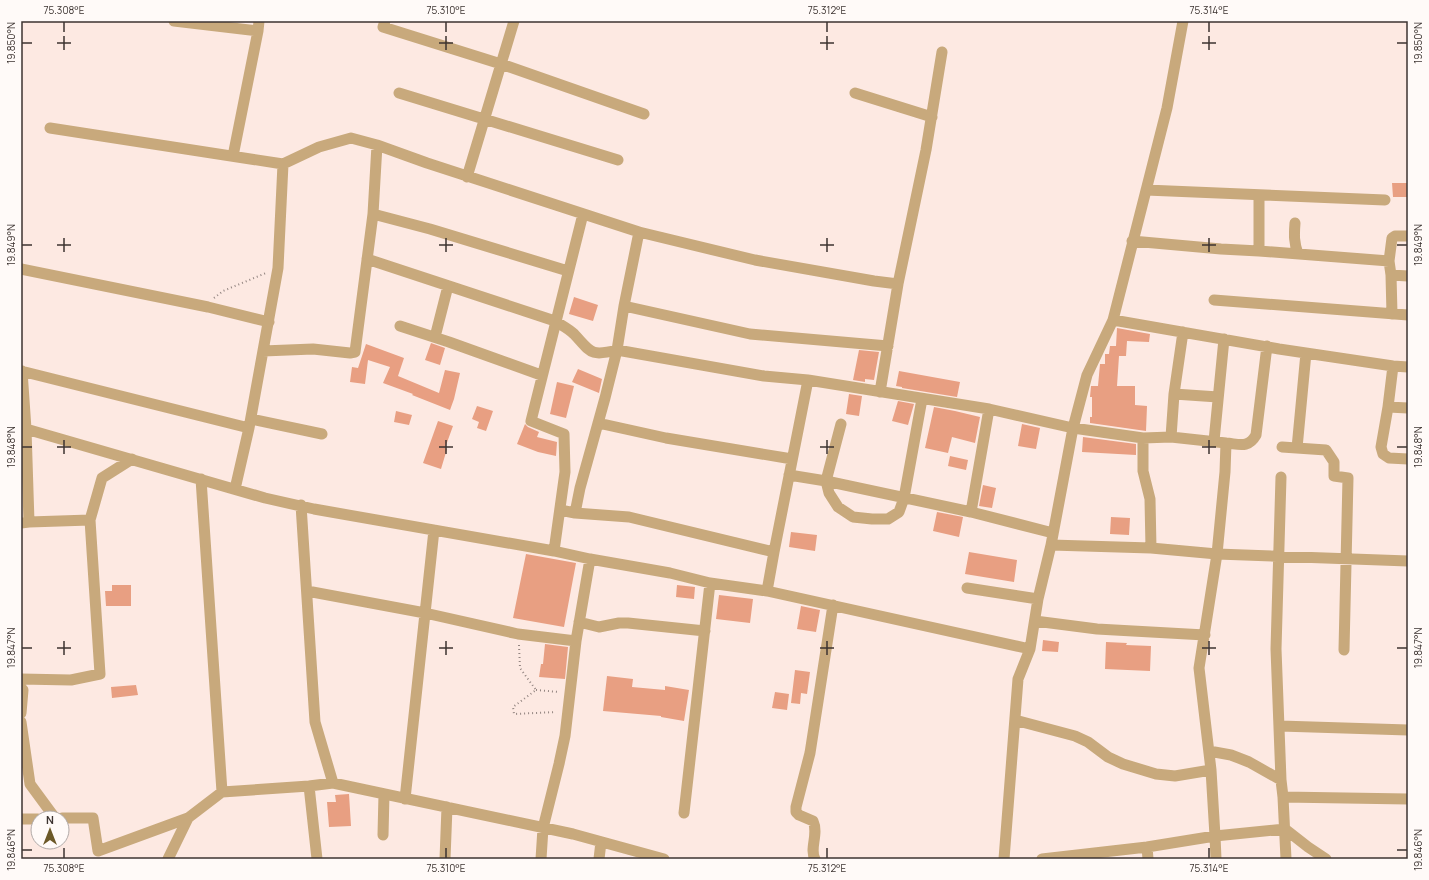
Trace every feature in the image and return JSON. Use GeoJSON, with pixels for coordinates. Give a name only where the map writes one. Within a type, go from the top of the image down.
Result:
{"type":"FeatureCollection","features":[{"type":"Feature","properties":{"kind":"street"},"geometry":{"type":"LineString","coordinates":[[174,21],[258,26],[233,156]]}},
{"type":"Feature","properties":{"kind":"street"},"geometry":{"type":"LineString","coordinates":[[385,21],[383,27],[501,64],[644,114]]}},
{"type":"Feature","properties":{"kind":"street"},"geometry":{"type":"LineString","coordinates":[[467,177],[514,21]]}},
{"type":"Feature","properties":{"kind":"street"},"geometry":{"type":"LineString","coordinates":[[1004,859],[1018,679],[1030,649],[1038,599],[1051,544],[1073,428],[1087,375],[1113,320],[1167,108],[1183,21]]}},
{"type":"Feature","properties":{"kind":"street"},"geometry":{"type":"LineString","coordinates":[[880,392],[898,284],[926,150],[942,52]]}},
{"type":"Feature","properties":{"kind":"street"},"geometry":{"type":"LineString","coordinates":[[399,92],[618,160]]}},
{"type":"Feature","properties":{"kind":"street"},"geometry":{"type":"LineString","coordinates":[[855,93],[932,117]]}},
{"type":"Feature","properties":{"kind":"street"},"geometry":{"type":"LineString","coordinates":[[50,128],[283,164],[319,147],[351,138],[377,145],[467,177],[639,232],[755,260],[898,284]]}},
{"type":"Feature","properties":{"kind":"street"},"geometry":{"type":"LineString","coordinates":[[263,351],[313,349],[350,353],[354,352],[373,214],[377,145]]}},
{"type":"Feature","properties":{"kind":"street"},"geometry":{"type":"LineString","coordinates":[[235,489],[250,424],[278,268],[283,164]]}},
{"type":"Feature","properties":{"kind":"street"},"geometry":{"type":"LineString","coordinates":[[1146,190],[1385,200]]}},
{"type":"Feature","properties":{"kind":"street"},"geometry":{"type":"LineString","coordinates":[[1259,195],[1259,251]]}},
{"type":"Feature","properties":{"kind":"street"},"geometry":{"type":"LineString","coordinates":[[373,214],[430,229],[568,271]]}},
{"type":"Feature","properties":{"kind":"street"},"geometry":{"type":"LineString","coordinates":[[554,551],[565,472],[564,434],[531,421],[583,214]]}},
{"type":"Feature","properties":{"kind":"street"},"geometry":{"type":"LineString","coordinates":[[1295,223],[1294,236],[1298,254]]}},
{"type":"Feature","properties":{"kind":"street"},"geometry":{"type":"LineString","coordinates":[[575,514],[580,488],[617,350],[639,232]]}},
{"type":"Feature","properties":{"kind":"street"},"geometry":{"type":"LineString","coordinates":[[1392,314],[1391,275],[1389,261],[1392,238],[1395,236],[1408,236]]}},
{"type":"Feature","properties":{"kind":"street"},"geometry":{"type":"LineString","coordinates":[[1132,241],[1389,261]]}},
{"type":"Feature","properties":{"kind":"street"},"geometry":{"type":"LineString","coordinates":[[367,259],[555,321],[573,333],[594,353],[604,353],[617,350],[764,376],[808,380],[989,409],[1073,428],[1143,438],[1171,437],[1246,445],[1252,442],[1256,435],[1267,346]]}},
{"type":"Feature","properties":{"kind":"street"},"geometry":{"type":"LineString","coordinates":[[21,269],[208,307],[268,322]]}},
{"type":"Feature","properties":{"kind":"street"},"geometry":{"type":"LineString","coordinates":[[1391,275],[1408,276]]}},
{"type":"Feature","properties":{"kind":"street"},"geometry":{"type":"LineString","coordinates":[[435,337],[448,286]]}},
{"type":"Feature","properties":{"kind":"street"},"geometry":{"type":"LineString","coordinates":[[1214,300],[1408,315]]}},
{"type":"Feature","properties":{"kind":"street"},"geometry":{"type":"LineString","coordinates":[[624,306],[750,334],[888,346]]}},
{"type":"Feature","properties":{"kind":"street"},"geometry":{"type":"LineString","coordinates":[[1113,320],[1306,353],[1408,367]]}},
{"type":"Feature","properties":{"kind":"street"},"geometry":{"type":"LineString","coordinates":[[400,326],[542,375]]}},
{"type":"Feature","properties":{"kind":"street"},"geometry":{"type":"LineString","coordinates":[[1171,437],[1174,394],[1183,332]]}},
{"type":"Feature","properties":{"kind":"street"},"geometry":{"type":"LineString","coordinates":[[1214,441],[1224,339]]}},
{"type":"Feature","properties":{"kind":"street"},"geometry":{"type":"LineString","coordinates":[[1297,448],[1306,353]]}},
{"type":"Feature","properties":{"kind":"street"},"geometry":{"type":"LineString","coordinates":[[1393,366],[1381,447],[1383,454],[1389,458],[1408,459]]}},
{"type":"Feature","properties":{"kind":"street"},"geometry":{"type":"LineString","coordinates":[[90,520],[25,523],[26,429],[21,371],[250,424],[322,434]]}},
{"type":"Feature","properties":{"kind":"street"},"geometry":{"type":"LineString","coordinates":[[767,591],[808,380]]}},
{"type":"Feature","properties":{"kind":"street"},"geometry":{"type":"LineString","coordinates":[[1174,394],[1218,397]]}},
{"type":"Feature","properties":{"kind":"street"},"geometry":{"type":"LineString","coordinates":[[841,424],[826,481],[829,492],[838,507],[853,516],[872,519],[888,519],[899,512],[904,498],[922,399]]}},
{"type":"Feature","properties":{"kind":"street"},"geometry":{"type":"LineString","coordinates":[[1388,407],[1408,408]]}},
{"type":"Feature","properties":{"kind":"street"},"geometry":{"type":"LineString","coordinates":[[971,512],[989,409]]}},
{"type":"Feature","properties":{"kind":"street"},"geometry":{"type":"LineString","coordinates":[[598,423],[666,438],[792,459]]}},
{"type":"Feature","properties":{"kind":"street"},"geometry":{"type":"LineString","coordinates":[[26,429],[265,498],[670,573],[710,583],[767,591],[1030,649]]}},
{"type":"Feature","properties":{"kind":"street"},"geometry":{"type":"LineString","coordinates":[[1143,438],[1143,471],[1150,499],[1151,548]]}},
{"type":"Feature","properties":{"kind":"street"},"geometry":{"type":"LineString","coordinates":[[1216,859],[1211,770],[1199,668],[1217,554],[1225,472],[1226,443]]}},
{"type":"Feature","properties":{"kind":"street"},"geometry":{"type":"LineString","coordinates":[[1282,447],[1326,450],[1334,462],[1334,476],[1348,478],[1344,650]]}},
{"type":"Feature","properties":{"kind":"street"},"geometry":{"type":"LineString","coordinates":[[21,679],[71,680],[100,674],[90,520],[102,478],[132,459]]}},
{"type":"Feature","properties":{"kind":"street"},"geometry":{"type":"LineString","coordinates":[[789,475],[826,481],[971,512],[1053,533]]}},
{"type":"Feature","properties":{"kind":"street"},"geometry":{"type":"LineString","coordinates":[[1281,477],[1276,649],[1281,780],[1286,859]]}},
{"type":"Feature","properties":{"kind":"street"},"geometry":{"type":"LineString","coordinates":[[201,479],[222,792]]}},
{"type":"Feature","properties":{"kind":"street"},"geometry":{"type":"LineString","coordinates":[[300,505],[315,722],[333,783]]}},
{"type":"Feature","properties":{"kind":"street"},"geometry":{"type":"LineString","coordinates":[[560,510],[575,514],[629,517],[774,552]]}},
{"type":"Feature","properties":{"kind":"street"},"geometry":{"type":"LineString","coordinates":[[405,799],[434,530]]}},
{"type":"Feature","properties":{"kind":"street"},"geometry":{"type":"LineString","coordinates":[[1051,544],[1151,548],[1217,554],[1408,561]]}},
{"type":"Feature","properties":{"kind":"street"},"geometry":{"type":"LineString","coordinates":[[541,859],[543,828],[565,736],[576,641],[590,559]]}},
{"type":"Feature","properties":{"kind":"street"},"geometry":{"type":"LineString","coordinates":[[684,813],[710,583]]}},
{"type":"Feature","properties":{"kind":"street"},"geometry":{"type":"LineString","coordinates":[[967,588],[1038,599]]}},
{"type":"Feature","properties":{"kind":"street"},"geometry":{"type":"LineString","coordinates":[[307,591],[425,613],[518,634],[576,641]]}},
{"type":"Feature","properties":{"kind":"street"},"geometry":{"type":"LineString","coordinates":[[815,859],[812,855],[816,832],[815,826],[812,821],[796,812],[796,807],[810,753],[833,605]]}},
{"type":"Feature","properties":{"kind":"street"},"geometry":{"type":"LineString","coordinates":[[1035,620],[1097,629],[1205,635]]}},
{"type":"Feature","properties":{"kind":"street"},"geometry":{"type":"LineString","coordinates":[[579,622],[598,627],[628,623],[705,631]]}},
{"type":"Feature","properties":{"kind":"street"},"geometry":{"type":"LineString","coordinates":[[21,688],[23,690],[21,713]]}},
{"type":"Feature","properties":{"kind":"street"},"geometry":{"type":"LineString","coordinates":[[1015,720],[1075,736],[1088,742],[1113,760],[1156,774],[1175,776],[1211,770]]}},
{"type":"Feature","properties":{"kind":"street"},"geometry":{"type":"LineString","coordinates":[[21,722],[30,784],[49,810]]}},
{"type":"Feature","properties":{"kind":"street"},"geometry":{"type":"LineString","coordinates":[[1280,726],[1408,730]]}},
{"type":"Feature","properties":{"kind":"street"},"geometry":{"type":"LineString","coordinates":[[1209,751],[1249,762],[1281,780]]}},
{"type":"Feature","properties":{"kind":"street"},"geometry":{"type":"LineString","coordinates":[[70,818],[93,818],[94,855],[188,818],[222,792],[333,783],[543,828],[664,859]]}},
{"type":"Feature","properties":{"kind":"street"},"geometry":{"type":"LineString","coordinates":[[309,786],[317,859]]}},
{"type":"Feature","properties":{"kind":"street"},"geometry":{"type":"LineString","coordinates":[[383,836],[384,794]]}},
{"type":"Feature","properties":{"kind":"street"},"geometry":{"type":"LineString","coordinates":[[1283,797],[1408,800]]}},
{"type":"Feature","properties":{"kind":"street"},"geometry":{"type":"LineString","coordinates":[[445,859],[447,807]]}},
{"type":"Feature","properties":{"kind":"street"},"geometry":{"type":"LineString","coordinates":[[168,859],[188,818]]}},
{"type":"Feature","properties":{"kind":"street"},"geometry":{"type":"LineString","coordinates":[[1042,859],[1147,847],[1215,836],[1285,829],[1326,859]]}},
{"type":"Feature","properties":{"kind":"street"},"geometry":{"type":"LineString","coordinates":[[599,859],[601,842]]}},
{"type":"Feature","properties":{"kind":"street"},"geometry":{"type":"LineString","coordinates":[[1147,847],[1148,859]]}},
{"type":"Feature","properties":{"kind":"path"},"geometry":{"type":"LineString","coordinates":[[208,307],[215,297],[223,291],[278,268]]}},
{"type":"Feature","properties":{"kind":"path"},"geometry":{"type":"LineString","coordinates":[[518,634],[520,668],[536,690]]}},
{"type":"Feature","properties":{"kind":"path"},"geometry":{"type":"LineString","coordinates":[[567,712],[514,714],[513,707],[536,690],[569,694]]}},
{"type":"Feature","properties":{"kind":"building"},"geometry":{"type":"Polygon","coordinates":[[[1392,183],[1408,183],[1408,197],[1393,197],[1392,183]]]}},
{"type":"Feature","properties":{"kind":"building"},"geometry":{"type":"Polygon","coordinates":[[[574,297],[598,305],[593,321],[569,314],[574,297]]]}},
{"type":"Feature","properties":{"kind":"building"},"geometry":{"type":"Polygon","coordinates":[[[1117,328],[1150,334],[1149,342],[1127,341],[1126,356],[1119,356],[1117,386],[1135,386],[1135,405],[1147,406],[1146,431],[1090,423],[1090,417],[1092,417],[1092,397],[1090,397],[1091,386],[1098,386],[1100,364],[1105,364],[1105,354],[1109,354],[1110,346],[1116,346],[1117,328]]]}},
{"type":"Feature","properties":{"kind":"building"},"geometry":{"type":"Polygon","coordinates":[[[431,343],[445,348],[440,365],[425,360],[431,343]]]}},
{"type":"Feature","properties":{"kind":"building"},"geometry":{"type":"Polygon","coordinates":[[[366,344],[404,358],[398,376],[439,393],[445,370],[460,373],[450,410],[383,383],[390,367],[368,360],[365,384],[350,382],[352,367],[358,368],[366,344]]]}},
{"type":"Feature","properties":{"kind":"building"},"geometry":{"type":"Polygon","coordinates":[[[859,350],[879,352],[874,380],[865,379],[865,382],[853,380],[859,350]]]}},
{"type":"Feature","properties":{"kind":"building"},"geometry":{"type":"Polygon","coordinates":[[[578,369],[602,379],[599,393],[572,382],[578,369]]]}},
{"type":"Feature","properties":{"kind":"building"},"geometry":{"type":"Polygon","coordinates":[[[899,371],[960,382],[957,397],[896,386],[899,371]]]}},
{"type":"Feature","properties":{"kind":"building"},"geometry":{"type":"Polygon","coordinates":[[[557,382],[574,386],[566,418],[550,414],[557,382]]]}},
{"type":"Feature","properties":{"kind":"building"},"geometry":{"type":"Polygon","coordinates":[[[849,394],[862,396],[859,416],[846,414],[849,394]]]}},
{"type":"Feature","properties":{"kind":"building"},"geometry":{"type":"Polygon","coordinates":[[[898,401],[914,404],[908,425],[892,421],[898,401]]]}},
{"type":"Feature","properties":{"kind":"building"},"geometry":{"type":"Polygon","coordinates":[[[477,406],[493,411],[486,431],[477,428],[479,422],[472,419],[477,406]]]}},
{"type":"Feature","properties":{"kind":"building"},"geometry":{"type":"Polygon","coordinates":[[[934,407],[980,417],[975,443],[952,437],[948,453],[925,448],[934,407]]]}},
{"type":"Feature","properties":{"kind":"building"},"geometry":{"type":"Polygon","coordinates":[[[396,411],[412,415],[409,425],[394,422],[396,411]]]}},
{"type":"Feature","properties":{"kind":"building"},"geometry":{"type":"Polygon","coordinates":[[[438,421],[453,426],[445,448],[447,449],[441,469],[423,463],[438,421]]]}},
{"type":"Feature","properties":{"kind":"building"},"geometry":{"type":"Polygon","coordinates":[[[525,424],[539,432],[537,437],[557,442],[556,456],[538,452],[517,444],[525,424]]]}},
{"type":"Feature","properties":{"kind":"building"},"geometry":{"type":"Polygon","coordinates":[[[1022,424],[1040,428],[1036,449],[1018,446],[1022,424]]]}},
{"type":"Feature","properties":{"kind":"building"},"geometry":{"type":"Polygon","coordinates":[[[1083,437],[1136,444],[1136,455],[1082,452],[1083,437]]]}},
{"type":"Feature","properties":{"kind":"building"},"geometry":{"type":"Polygon","coordinates":[[[950,456],[968,460],[966,470],[948,466],[950,456]]]}},
{"type":"Feature","properties":{"kind":"building"},"geometry":{"type":"Polygon","coordinates":[[[983,485],[996,488],[992,508],[979,506],[983,485]]]}},
{"type":"Feature","properties":{"kind":"building"},"geometry":{"type":"Polygon","coordinates":[[[937,512],[963,517],[959,537],[933,531],[937,512]]]}},
{"type":"Feature","properties":{"kind":"building"},"geometry":{"type":"Polygon","coordinates":[[[1111,517],[1130,518],[1129,535],[1110,534],[1111,517]]]}},
{"type":"Feature","properties":{"kind":"building"},"geometry":{"type":"Polygon","coordinates":[[[791,532],[817,535],[815,551],[789,547],[791,532]]]}},
{"type":"Feature","properties":{"kind":"building"},"geometry":{"type":"Polygon","coordinates":[[[969,552],[1017,560],[1014,582],[965,574],[969,552]]]}},
{"type":"Feature","properties":{"kind":"building"},"geometry":{"type":"Polygon","coordinates":[[[526,554],[576,563],[564,627],[513,618],[526,554]]]}},
{"type":"Feature","properties":{"kind":"building"},"geometry":{"type":"Polygon","coordinates":[[[112,585],[131,585],[131,606],[106,606],[105,591],[112,591],[112,585]]]}},
{"type":"Feature","properties":{"kind":"building"},"geometry":{"type":"Polygon","coordinates":[[[677,585],[695,587],[694,599],[676,597],[677,585]]]}},
{"type":"Feature","properties":{"kind":"building"},"geometry":{"type":"Polygon","coordinates":[[[719,595],[753,599],[750,623],[716,619],[719,595]]]}},
{"type":"Feature","properties":{"kind":"building"},"geometry":{"type":"Polygon","coordinates":[[[801,606],[820,610],[816,632],[797,629],[801,606]]]}},
{"type":"Feature","properties":{"kind":"building"},"geometry":{"type":"Polygon","coordinates":[[[1043,640],[1059,642],[1058,652],[1042,651],[1043,640]]]}},
{"type":"Feature","properties":{"kind":"building"},"geometry":{"type":"Polygon","coordinates":[[[1106,642],[1127,643],[1126,645],[1151,646],[1150,671],[1105,669],[1106,642]]]}},
{"type":"Feature","properties":{"kind":"building"},"geometry":{"type":"Polygon","coordinates":[[[545,644],[568,647],[565,679],[539,677],[541,664],[543,664],[545,644]]]}},
{"type":"Feature","properties":{"kind":"building"},"geometry":{"type":"Polygon","coordinates":[[[795,670],[810,672],[807,694],[801,693],[800,704],[791,703],[795,670]]]}},
{"type":"Feature","properties":{"kind":"building"},"geometry":{"type":"Polygon","coordinates":[[[607,676],[633,679],[632,687],[665,690],[665,686],[689,690],[684,721],[661,716],[603,711],[607,676]]]}},
{"type":"Feature","properties":{"kind":"building"},"geometry":{"type":"Polygon","coordinates":[[[136,685],[138,695],[112,698],[111,687],[136,685]]]}},
{"type":"Feature","properties":{"kind":"building"},"geometry":{"type":"Polygon","coordinates":[[[775,692],[789,694],[787,710],[772,708],[775,692]]]}},
{"type":"Feature","properties":{"kind":"building"},"geometry":{"type":"Polygon","coordinates":[[[349,794],[351,826],[329,827],[327,802],[336,802],[335,795],[349,794]]]}}]}
